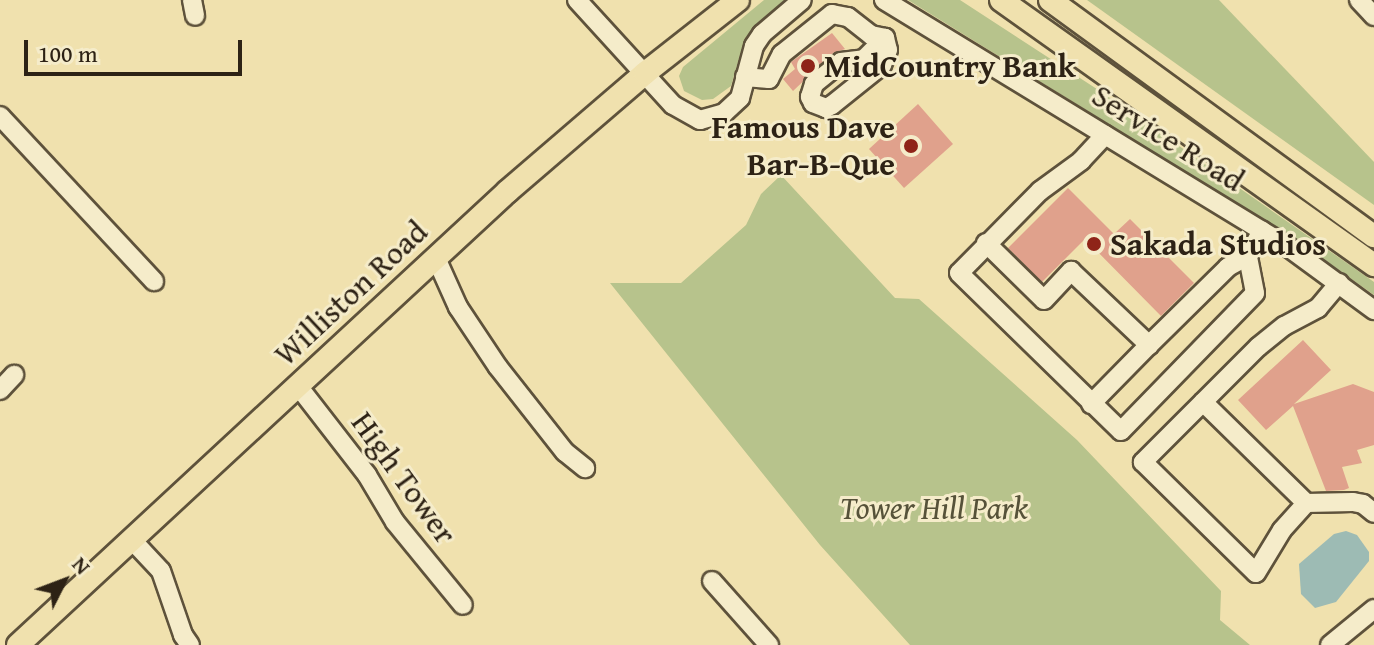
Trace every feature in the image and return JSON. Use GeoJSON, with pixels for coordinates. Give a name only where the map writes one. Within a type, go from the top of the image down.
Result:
{"type":"FeatureCollection","features":[{"type":"Feature","properties":{"kind":"main road","name":"Williston Road"},"geometry":{"type":"LineString","coordinates":[[18,645],[436,258],[645,73],[738,0]]}},
{"type":"Feature","properties":{"kind":"main road"},"geometry":{"type":"LineString","coordinates":[[1050,0],[1374,236]]}},
{"type":"Feature","properties":{"kind":"main road"},"geometry":{"type":"LineString","coordinates":[[1001,1],[1374,265]]}},
{"type":"Feature","properties":{"kind":"street"},"geometry":{"type":"LineString","coordinates":[[577,0],[681,113],[700,120],[713,118],[740,98],[749,57],[762,34],[802,0]]}},
{"type":"Feature","properties":{"kind":"street","name":"Service Road"},"geometry":{"type":"LineString","coordinates":[[884,0],[1262,231],[1374,310]]}},
{"type":"Feature","properties":{"kind":"street"},"geometry":{"type":"LineString","coordinates":[[1359,0],[1374,16]]}},
{"type":"Feature","properties":{"kind":"street"},"geometry":{"type":"LineString","coordinates":[[745,77],[769,79],[782,54],[832,14],[848,17],[871,35],[885,38]]}},
{"type":"Feature","properties":{"kind":"street"},"geometry":{"type":"LineString","coordinates":[[0,116],[154,281]]}},
{"type":"Feature","properties":{"kind":"street"},"geometry":{"type":"LineString","coordinates":[[1105,135],[1081,161],[1040,191],[961,269],[962,279],[1121,431],[1255,293],[1248,256]]}},
{"type":"Feature","properties":{"kind":"street"},"geometry":{"type":"LineString","coordinates":[[1091,404],[1228,267],[1248,256],[1262,231]]}},
{"type":"Feature","properties":{"kind":"street"},"geometry":{"type":"LineString","coordinates":[[986,243],[1044,300],[1071,271],[1149,345]]}},
{"type":"Feature","properties":{"kind":"street"},"geometry":{"type":"LineString","coordinates":[[436,258],[458,307],[498,367],[565,452],[585,468]]}},
{"type":"Feature","properties":{"kind":"street"},"geometry":{"type":"LineString","coordinates":[[1306,503],[1282,530],[1256,573],[1143,462],[1258,347],[1284,326],[1318,308],[1339,283]]}},
{"type":"Feature","properties":{"kind":"street"},"geometry":{"type":"LineString","coordinates":[[0,390],[14,375]]}},
{"type":"Feature","properties":{"kind":"street","name":"High Tower"},"geometry":{"type":"LineString","coordinates":[[298,386],[367,475],[395,522],[463,605]]}},
{"type":"Feature","properties":{"kind":"street"},"geometry":{"type":"LineString","coordinates":[[1203,402],[1306,503],[1353,502],[1363,504],[1374,513]]}},
{"type":"Feature","properties":{"kind":"street"},"geometry":{"type":"LineString","coordinates":[[132,540],[161,571],[183,635],[190,645]]}},
{"type":"Feature","properties":{"kind":"street"},"geometry":{"type":"LineString","coordinates":[[712,581],[769,645]]}},
{"type":"Feature","properties":{"kind":"street"},"geometry":{"type":"LineString","coordinates":[[1340,642],[1374,609]]}},
{"type":"Feature","properties":{"kind":"green space"},"geometry":{"type":"Polygon","coordinates":[[[764,0],[784,0],[745,38],[731,86],[713,99],[702,100],[684,91],[679,76],[683,67],[764,0]]]}},
{"type":"Feature","properties":{"kind":"green space"},"geometry":{"type":"Polygon","coordinates":[[[908,0],[960,0],[1103,93],[1374,282],[1374,295],[1292,237],[908,0]]]}},
{"type":"Feature","properties":{"kind":"green space"},"geometry":{"type":"Polygon","coordinates":[[[1087,0],[1219,0],[1374,162],[1374,205],[1087,0]]]}},
{"type":"Feature","properties":{"kind":"green space","name":"Tower Hill Park"},"geometry":{"type":"Polygon","coordinates":[[[781,175],[895,298],[919,299],[1077,440],[1221,591],[1220,620],[1250,645],[910,645],[820,545],[610,283],[681,283],[746,225],[761,194],[781,175]]]}},
{"type":"Feature","properties":{"kind":"water"},"geometry":{"type":"Polygon","coordinates":[[[1346,531],[1357,535],[1369,552],[1369,561],[1336,602],[1315,608],[1301,594],[1299,564],[1334,534],[1346,531]]]}},
{"type":"Feature","properties":{"kind":"building","name":"MidCountry Bank"},"geometry":{"type":"Polygon","coordinates":[[[832,33],[845,49],[833,53],[793,91],[783,79],[795,69],[791,62],[832,33]]]}},
{"type":"Feature","properties":{"kind":"building","name":"Famous Dave Bar-B-Que"},"geometry":{"type":"Polygon","coordinates":[[[918,104],[953,144],[904,188],[869,149],[918,104]]]}},
{"type":"Feature","properties":{"kind":"building"},"geometry":{"type":"Polygon","coordinates":[[[1068,188],[1114,234],[1130,219],[1194,283],[1161,316],[1085,239],[1042,282],[1008,248],[1068,188]]]}},
{"type":"Feature","properties":{"kind":"building"},"geometry":{"type":"Polygon","coordinates":[[[1303,340],[1331,370],[1294,404],[1353,384],[1374,392],[1374,445],[1357,450],[1362,463],[1342,467],[1349,488],[1344,490],[1326,491],[1293,406],[1266,430],[1238,400],[1303,340]]]}},
{"type":"Feature","properties":{"kind":"place","name":"MidCountry Bank"},"geometry":{"type":"Point","coordinates":[808,66]}},
{"type":"Feature","properties":{"kind":"place","name":"Famous Dave Bar-B-Que"},"geometry":{"type":"Point","coordinates":[911,146]}},
{"type":"Feature","properties":{"kind":"place","name":"Sakada Studios"},"geometry":{"type":"Point","coordinates":[1094,244]}}]}
